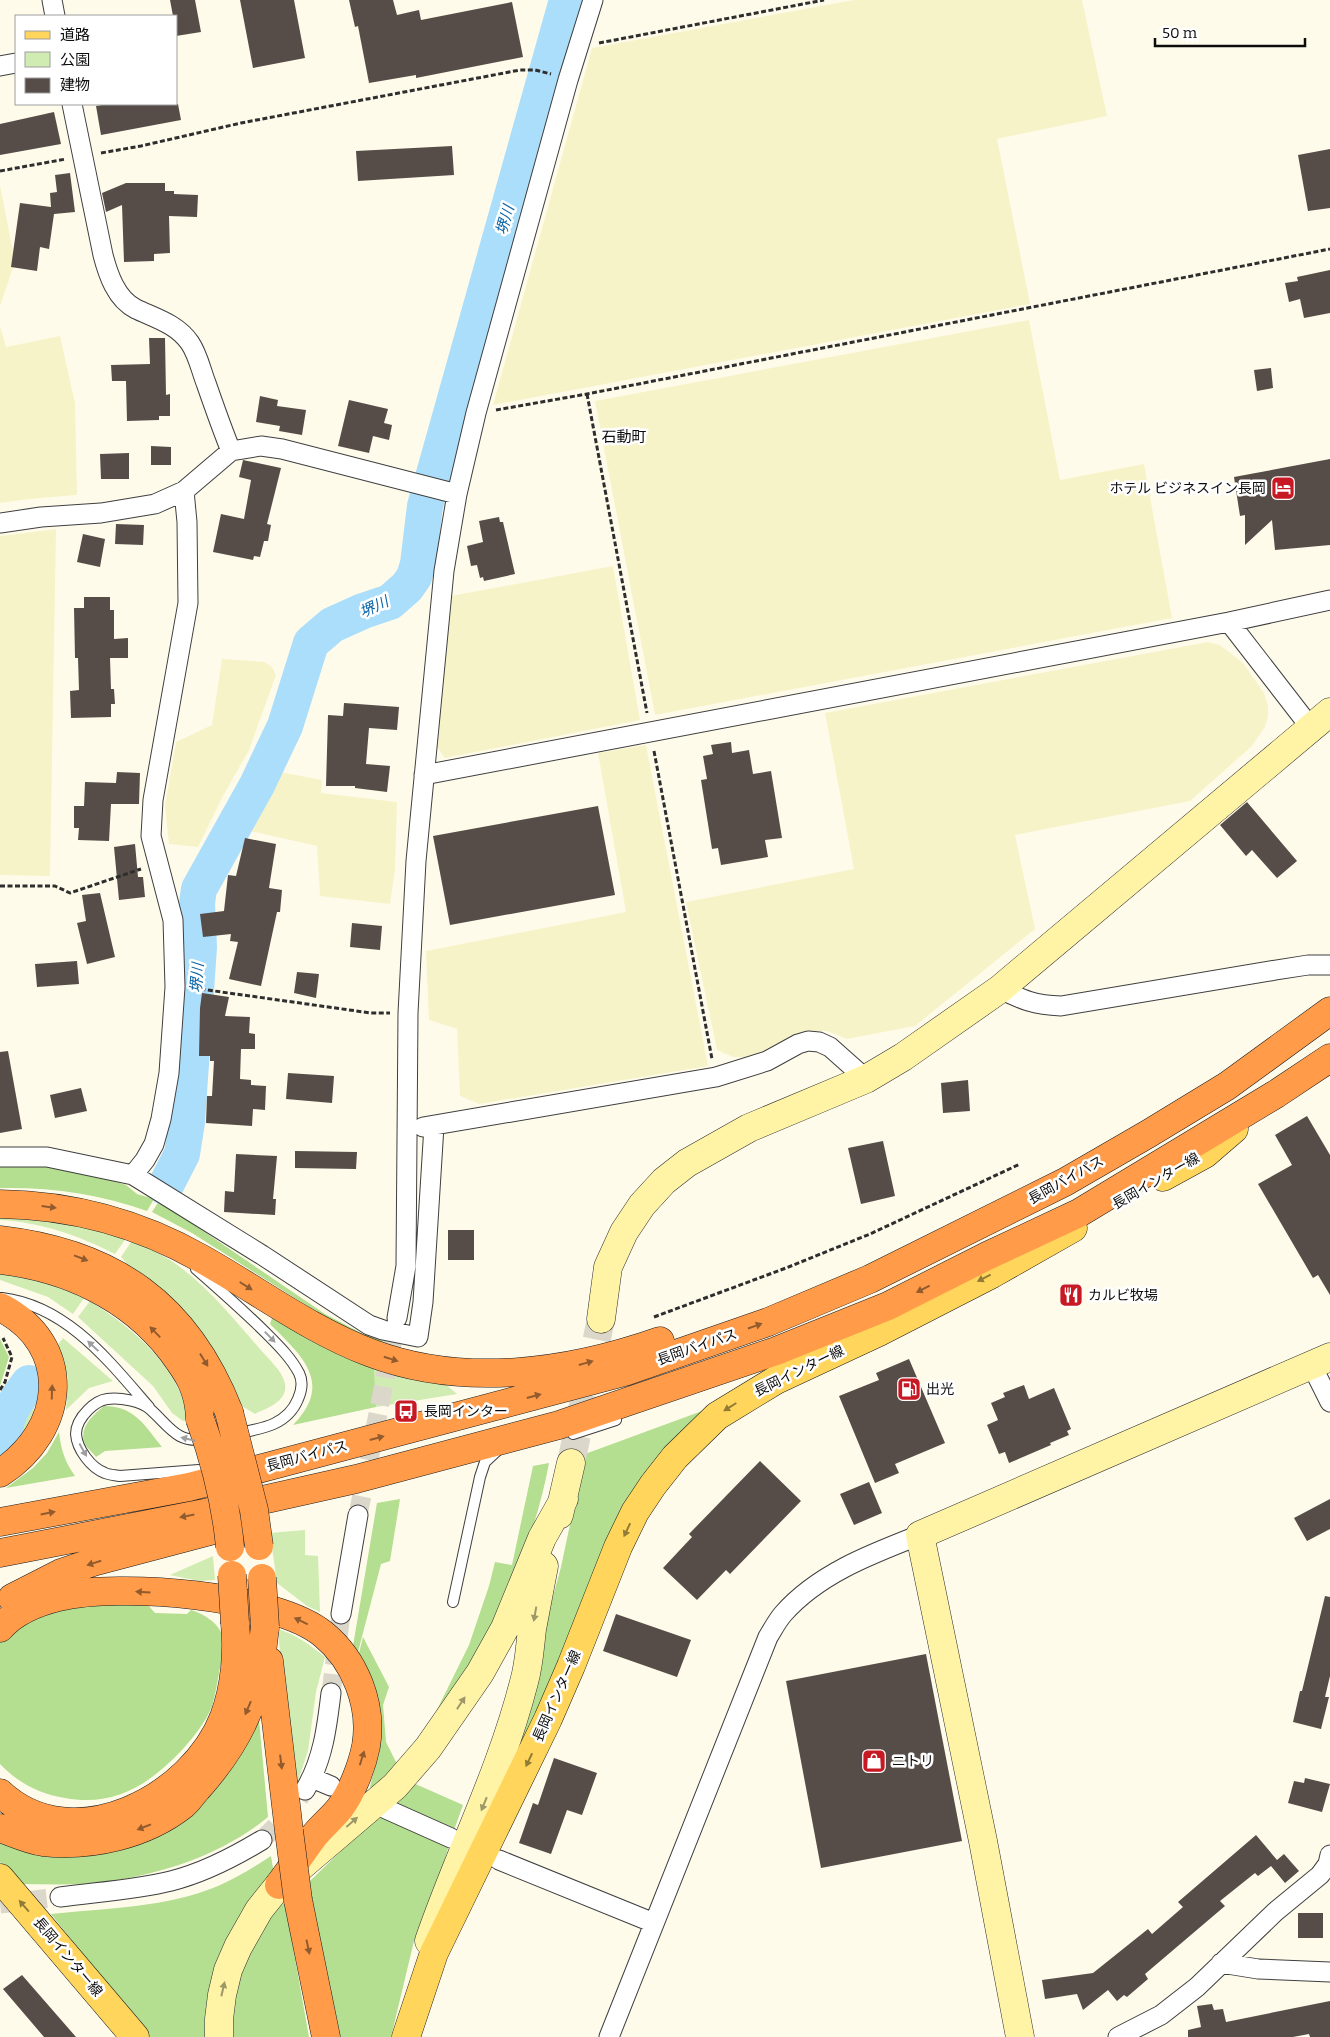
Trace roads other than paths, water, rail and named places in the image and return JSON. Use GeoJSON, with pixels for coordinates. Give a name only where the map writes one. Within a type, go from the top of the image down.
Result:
{"type":"FeatureCollection","features":[{"type":"Feature","properties":{"kind":"highway","name":"長岡バイパス"},"geometry":{"type":"LineString","coordinates":[[0,1522],[189,1487],[270,1466],[624,1372],[768,1322],[870,1280],[1065,1182],[1227,1086],[1330,1011]]}},
{"type":"Feature","properties":{"kind":"highway"},"geometry":{"type":"LineString","coordinates":[[0,1553],[233,1507],[356,1479],[406,1464],[523,1435],[660,1396],[888,1306],[987,1256],[1079,1213],[1276,1094],[1330,1058]]}},
{"type":"Feature","properties":{"kind":"highway"},"geometry":{"type":"LineString","coordinates":[[0,1204],[41,1206],[77,1211],[128,1224],[155,1235],[204,1260],[309,1324],[371,1353],[398,1362],[447,1370],[501,1373],[549,1370],[576,1365],[658,1342],[868,1263],[980,1226]]}},
{"type":"Feature","properties":{"kind":"highway"},"geometry":{"type":"LineString","coordinates":[[0,1240],[23,1242],[69,1253],[112,1272],[150,1297],[183,1329],[197,1347],[210,1369],[217,1426],[217,1470],[228,1521],[237,1646],[223,1718],[214,1735],[190,1769],[154,1799],[137,1808],[116,1815],[76,1822],[51,1819],[29,1812],[10,1803],[0,1793]]}},
{"type":"Feature","properties":{"kind":"highway"},"geometry":{"type":"LineString","coordinates":[[0,1260],[51,1270],[73,1277],[116,1298],[152,1329],[181,1363],[199,1398],[217,1426],[254,1510],[259,1546],[265,1627],[289,1831],[289,1893],[326,2037]]}},
{"type":"Feature","properties":{"kind":"highway"},"geometry":{"type":"LineString","coordinates":[[0,1307],[28,1325],[40,1343],[49,1361],[53,1378],[53,1396],[43,1430],[32,1446],[0,1473]]}},
{"type":"Feature","properties":{"kind":"highway"},"geometry":{"type":"LineString","coordinates":[[0,1606],[61,1573],[93,1562],[312,1504],[386,1479],[406,1464]]}},
{"type":"Feature","properties":{"kind":"highway"},"geometry":{"type":"LineString","coordinates":[[0,1628],[22,1610],[59,1597],[94,1592],[127,1591],[185,1595],[251,1604],[292,1617],[323,1634],[350,1665],[359,1684],[365,1704],[366,1746],[350,1789],[340,1808],[315,1835],[289,1893]]}},
{"type":"Feature","properties":{"kind":"highway"},"geometry":{"type":"LineString","coordinates":[[0,1828],[42,1842],[95,1841],[123,1835],[157,1822],[184,1804],[230,1748],[241,1726],[255,1694],[265,1627]]}},
{"type":"Feature","properties":{"kind":"highway"},"geometry":{"type":"LineString","coordinates":[[0,1777],[18,1791],[32,1798],[72,1809],[91,1809],[114,1804],[135,1796],[154,1785],[183,1761],[209,1725],[231,1684]]}},
{"type":"Feature","properties":{"kind":"main road","name":"長岡インター線"},"geometry":{"type":"LineString","coordinates":[[406,2036],[434,1953],[455,1907],[523,1774],[571,1666],[618,1547],[635,1512],[675,1457],[717,1416],[740,1401],[776,1380],[879,1332],[992,1274],[1204,1154],[1276,1094]]}},
{"type":"Feature","properties":{"kind":"main road","name":"長岡インター線"},"geometry":{"type":"LineString","coordinates":[[0,1878],[135,2037]]}},
{"type":"Feature","properties":{"kind":"street"},"geometry":{"type":"LineString","coordinates":[[52,0],[55,15]]}},
{"type":"Feature","properties":{"kind":"street"},"geometry":{"type":"LineString","coordinates":[[398,1318],[406,1266],[408,1013],[416,861],[444,571],[449,492],[476,413],[579,47],[594,0]]}},
{"type":"Feature","properties":{"kind":"street"},"geometry":{"type":"LineString","coordinates":[[0,66],[15,63]]}},
{"type":"Feature","properties":{"kind":"street"},"geometry":{"type":"LineString","coordinates":[[72,105],[102,255],[109,278],[118,292],[134,308],[153,315],[173,326],[190,342],[230,452]]}},
{"type":"Feature","properties":{"kind":"street"},"geometry":{"type":"LineString","coordinates":[[0,523],[41,517],[101,513],[155,504],[184,491],[230,452],[261,446],[282,449],[449,492]]}},
{"type":"Feature","properties":{"kind":"street"},"geometry":{"type":"LineString","coordinates":[[133,1175],[154,1144],[161,1119],[169,1073],[175,987],[173,920],[151,836],[153,800],[188,603],[187,522],[184,491]]}},
{"type":"Feature","properties":{"kind":"street"},"geometry":{"type":"LineString","coordinates":[[424,775],[1229,622],[1330,600]]}},
{"type":"Feature","properties":{"kind":"street"},"geometry":{"type":"LineString","coordinates":[[600,1319],[608,1266],[624,1232],[642,1205],[664,1181],[687,1164],[749,1128],[866,1079],[903,1057],[1000,989],[1321,720],[1229,622]]}},
{"type":"Feature","properties":{"kind":"street"},"geometry":{"type":"LineString","coordinates":[[1000,989],[1040,1006],[1061,1006],[1308,965],[1330,965]]}},
{"type":"Feature","properties":{"kind":"street"},"geometry":{"type":"LineString","coordinates":[[407,1129],[434,1126],[716,1077],[768,1061],[798,1044],[808,1041],[819,1042],[830,1047],[866,1079]]}},
{"type":"Feature","properties":{"kind":"street"},"geometry":{"type":"LineString","coordinates":[[0,1157],[47,1157],[133,1175],[262,1254],[369,1325],[383,1330],[418,1337],[424,1302],[434,1126]]}},
{"type":"Feature","properties":{"kind":"street"},"geometry":{"type":"LineString","coordinates":[[609,2037],[768,1637],[782,1615],[820,1582],[848,1565],[1321,1362],[1330,1402]]}},
{"type":"Feature","properties":{"kind":"street"},"geometry":{"type":"LineString","coordinates":[[406,2036],[428,1943],[488,1794],[525,1680],[535,1613],[548,1548],[564,1498],[571,1463]]}},
{"type":"Feature","properties":{"kind":"street"},"geometry":{"type":"LineString","coordinates":[[219,2037],[222,1994],[228,1970],[238,1947],[259,1910],[289,1893],[395,1786],[439,1733],[480,1673],[505,1628],[542,1538],[564,1498]]}},
{"type":"Feature","properties":{"kind":"street"},"geometry":{"type":"LineString","coordinates":[[341,1614],[358,1514]]}},
{"type":"Feature","properties":{"kind":"street"},"geometry":{"type":"LineString","coordinates":[[920,1535],[983,1841],[1020,2037]]}},
{"type":"Feature","properties":{"kind":"street"},"geometry":{"type":"LineString","coordinates":[[331,1693],[325,1740],[309,1784],[331,1786]]}},
{"type":"Feature","properties":{"kind":"street"},"geometry":{"type":"LineString","coordinates":[[386,1809],[450,1838]]}},
{"type":"Feature","properties":{"kind":"street"},"geometry":{"type":"LineString","coordinates":[[60,1897],[129,1889],[171,1880],[200,1871],[244,1851],[262,1840]]}},
{"type":"Feature","properties":{"kind":"street"},"geometry":{"type":"LineString","coordinates":[[499,1860],[654,1923]]}},
{"type":"Feature","properties":{"kind":"street"},"geometry":{"type":"LineString","coordinates":[[1118,2037],[1161,2015],[1197,1986],[1275,1912],[1320,1875],[1329,1861]]}},
{"type":"Feature","properties":{"kind":"street"},"geometry":{"type":"LineString","coordinates":[[1221,1963],[1258,1969],[1330,1972]]}},
{"type":"Feature","properties":{"kind":"lane"},"geometry":{"type":"LineString","coordinates":[[0,1298],[34,1305],[58,1318],[108,1360],[165,1425],[180,1437],[196,1441],[217,1426],[265,1428],[289,1416],[302,1385],[299,1374],[287,1355],[245,1312],[155,1235]]}},
{"type":"Feature","properties":{"kind":"lane"},"geometry":{"type":"LineString","coordinates":[[150,1408],[130,1400],[108,1398],[95,1404],[83,1416],[76,1434],[80,1448],[96,1469],[120,1476],[270,1466]]}},
{"type":"Feature","properties":{"kind":"lane"},"geometry":{"type":"LineString","coordinates":[[453,1602],[480,1477],[485,1462],[502,1446],[523,1435],[556,1437],[593,1428],[626,1416]]}},
{"type":"Feature","properties":{"kind":"lane"},"geometry":{"type":"LineString","coordinates":[[436,1457],[471,1461],[480,1477]]}},
{"type":"Feature","properties":{"kind":"waterway","name":"堺川"},"geometry":{"type":"LineString","coordinates":[[165,1187],[182,1154],[187,1122],[199,947],[197,903],[199,889],[257,785],[285,726],[311,643],[332,625],[363,611],[390,602],[407,587],[414,577],[418,564],[425,506],[567,0]]}},
{"type":"Feature","properties":{"kind":"waterway","name":"堺川"},"geometry":{"type":"LineString","coordinates":[[3,1453],[6,1423],[12,1407],[29,1383]]}},
{"type":"Feature","properties":{"kind":"tunnel"},"geometry":{"type":"LineString","coordinates":[[358,1515],[397,1318]]}},
{"type":"Feature","properties":{"kind":"tunnel"},"geometry":{"type":"LineString","coordinates":[[571,1463],[601,1319]]}},
{"type":"Feature","properties":{"kind":"tunnel"},"geometry":{"type":"LineString","coordinates":[[331,1693],[341,1614]]}},
{"type":"Feature","properties":{"kind":"tunnel"},"geometry":{"type":"LineString","coordinates":[[262,1840],[288,1814],[305,1790]]}},
{"type":"Feature","properties":{"kind":"tunnel"},"geometry":{"type":"LineString","coordinates":[[0,1904],[60,1897]]}},
{"type":"Feature","properties":{"kind":"place","name":"ホテル ビジネスイン長岡"},"geometry":{"type":"Point","coordinates":[1283,488]}},
{"type":"Feature","properties":{"kind":"place","name":"カルビ牧場"},"geometry":{"type":"Point","coordinates":[1071,1295]}},
{"type":"Feature","properties":{"kind":"place","name":"出光"},"geometry":{"type":"Point","coordinates":[909,1389]}},
{"type":"Feature","properties":{"kind":"place","name":"長岡インター"},"geometry":{"type":"Point","coordinates":[406,1411]}},
{"type":"Feature","properties":{"kind":"place","name":"ニトリ"},"geometry":{"type":"Point","coordinates":[874,1761]}},
{"type":"Feature","properties":{"kind":"district","name":"石動町"},"geometry":{"type":"Point","coordinates":[624,437]}}]}
